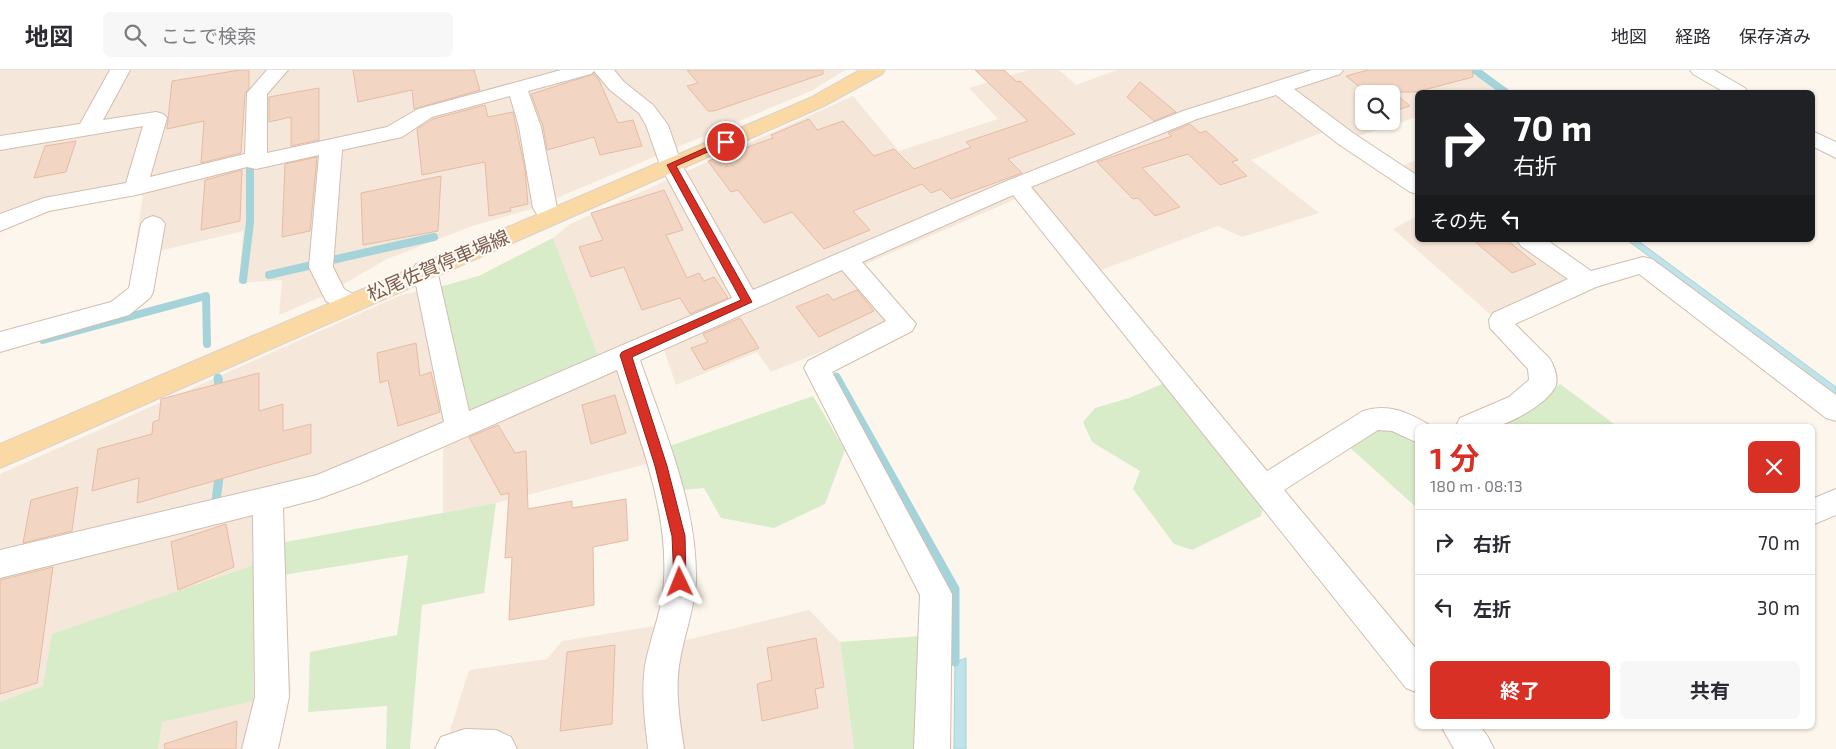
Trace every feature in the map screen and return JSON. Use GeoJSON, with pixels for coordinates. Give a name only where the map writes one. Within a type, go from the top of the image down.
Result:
{"type":"FeatureCollection","features":[{"type":"Feature","properties":{"kind":"main road","name":"松尾佐賀停車場線"},"geometry":{"type":"LineString","coordinates":[[0,456],[425,270],[817,102],[875,70]]}},
{"type":"Feature","properties":{"kind":"street"},"geometry":{"type":"LineString","coordinates":[[88,129],[120,70]]}},
{"type":"Feature","properties":{"kind":"street"},"geometry":{"type":"LineString","coordinates":[[252,161],[257,93],[278,70]]}},
{"type":"Feature","properties":{"kind":"street"},"geometry":{"type":"LineString","coordinates":[[0,223],[44,205],[136,188],[252,161],[394,132],[425,112],[584,70]]}},
{"type":"Feature","properties":{"kind":"street"},"geometry":{"type":"LineString","coordinates":[[603,70],[617,86],[646,110],[657,126],[671,165],[747,302]]}},
{"type":"Feature","properties":{"kind":"street"},"geometry":{"type":"LineString","coordinates":[[0,564],[60,552],[268,500],[318,487],[352,475],[1017,185],[1190,115],[1333,70]]}},
{"type":"Feature","properties":{"kind":"street"},"geometry":{"type":"LineString","coordinates":[[1700,70],[1735,90]]}},
{"type":"Feature","properties":{"kind":"street"},"geometry":{"type":"LineString","coordinates":[[1279,87],[1345,138],[1415,185]]}},
{"type":"Feature","properties":{"kind":"street"},"geometry":{"type":"LineString","coordinates":[[516,88],[530,127],[545,208],[550,217]]}},
{"type":"Feature","properties":{"kind":"street"},"geometry":{"type":"LineString","coordinates":[[0,143],[88,129],[155,123],[136,188]]}},
{"type":"Feature","properties":{"kind":"street"},"geometry":{"type":"LineString","coordinates":[[1815,139],[1836,151]]}},
{"type":"Feature","properties":{"kind":"street"},"geometry":{"type":"LineString","coordinates":[[331,146],[321,268],[335,295],[349,303]]}},
{"type":"Feature","properties":{"kind":"street"},"geometry":{"type":"LineString","coordinates":[[1017,185],[1415,673]]}},
{"type":"Feature","properties":{"kind":"street"},"geometry":{"type":"LineString","coordinates":[[0,342],[120,310],[141,292],[153,224]]}},
{"type":"Feature","properties":{"kind":"street"},"geometry":{"type":"LineString","coordinates":[[1532,242],[1549,252],[1587,281]]}},
{"type":"Feature","properties":{"kind":"street"},"geometry":{"type":"LineString","coordinates":[[846,259],[903,324],[817,368],[936,594],[932,749]]}},
{"type":"Feature","properties":{"kind":"street"},"geometry":{"type":"LineString","coordinates":[[1475,424],[1520,405],[1543,384],[1541,366],[1503,328],[1502,320],[1587,281],[1643,266],[1836,410]]}},
{"type":"Feature","properties":{"kind":"street"},"geometry":{"type":"LineString","coordinates":[[425,270],[459,428]]}},
{"type":"Feature","properties":{"kind":"street"},"geometry":{"type":"LineString","coordinates":[[626,355],[661,466],[678,536],[680,582],[661,667],[660,704],[666,749]]}},
{"type":"Feature","properties":{"kind":"street"},"geometry":{"type":"LineString","coordinates":[[1264,488],[1373,420],[1397,420],[1415,430]]}},
{"type":"Feature","properties":{"kind":"street"},"geometry":{"type":"LineString","coordinates":[[260,749],[272,697],[268,500]]}},
{"type":"Feature","properties":{"kind":"street"},"geometry":{"type":"LineString","coordinates":[[1815,512],[1836,501]]}},
{"type":"Feature","properties":{"kind":"street"},"geometry":{"type":"LineString","coordinates":[[1460,729],[1476,749]]}},
{"type":"Feature","properties":{"kind":"street"},"geometry":{"type":"LineString","coordinates":[[453,749],[465,746],[496,747],[499,749]]}},
{"type":"Feature","properties":{"kind":"shaded area"},"geometry":{"type":"Polygon","coordinates":[[[0,70],[845,70],[813,90],[528,210],[472,226],[387,259],[323,296],[279,315],[282,280],[239,283],[243,231],[134,257],[143,194],[44,213],[0,229],[0,70]]]}},
{"type":"Feature","properties":{"kind":"shaded area"},"geometry":{"type":"Polygon","coordinates":[[[1028,70],[1059,70],[1076,85],[1117,70],[1467,70],[1495,90],[1415,90],[1415,118],[1400,123],[1400,85],[1355,85],[1355,130],[1377,130],[1356,137],[1397,167],[1415,161],[1415,192],[1329,130],[1251,160],[1319,213],[1242,237],[1218,226],[1096,272],[1018,198],[845,273],[893,323],[771,372],[757,352],[676,385],[663,347],[634,361],[650,463],[496,503],[443,513],[443,447],[331,494],[282,501],[280,543],[291,692],[273,749],[0,749],[0,474],[401,295],[479,276],[553,238],[570,224],[853,96],[899,151],[998,119],[969,88],[1028,70]]]}},
{"type":"Feature","properties":{"kind":"shaded area"},"geometry":{"type":"Polygon","coordinates":[[[1415,217],[1415,242],[1542,242],[1591,274],[1491,315],[1393,229],[1415,217]]]}},
{"type":"Feature","properties":{"kind":"shaded area"},"geometry":{"type":"Polygon","coordinates":[[[809,610],[840,642],[854,749],[458,749],[446,743],[469,670],[547,659],[562,641],[661,625],[686,640],[809,610]]]}},
{"type":"Feature","properties":{"kind":"green space"},"geometry":{"type":"Polygon","coordinates":[[[553,238],[598,356],[463,413],[436,288],[479,276],[553,238]]]}},
{"type":"Feature","properties":{"kind":"green space"},"geometry":{"type":"Polygon","coordinates":[[[1169,381],[1264,503],[1261,516],[1192,550],[1174,544],[1133,489],[1140,471],[1092,442],[1083,422],[1095,408],[1129,398],[1169,381]]]}},
{"type":"Feature","properties":{"kind":"green space"},"geometry":{"type":"Polygon","coordinates":[[[1560,384],[1614,424],[1490,424],[1531,406],[1560,384]]]}},
{"type":"Feature","properties":{"kind":"green space"},"geometry":{"type":"Polygon","coordinates":[[[813,396],[845,450],[825,504],[774,528],[721,518],[704,488],[672,491],[664,448],[813,396]]]}},
{"type":"Feature","properties":{"kind":"green space"},"geometry":{"type":"Polygon","coordinates":[[[1375,426],[1415,437],[1415,506],[1347,445],[1375,426]]]}},
{"type":"Feature","properties":{"kind":"green space"},"geometry":{"type":"Polygon","coordinates":[[[496,503],[484,593],[422,605],[410,749],[386,749],[387,706],[308,712],[310,652],[397,635],[408,555],[283,575],[280,543],[496,503]]]}},
{"type":"Feature","properties":{"kind":"green space"},"geometry":{"type":"Polygon","coordinates":[[[254,565],[253,701],[162,722],[158,749],[0,749],[0,702],[43,686],[52,634],[254,565]]]}},
{"type":"Feature","properties":{"kind":"green space"},"geometry":{"type":"Polygon","coordinates":[[[922,636],[918,749],[854,749],[840,642],[922,636]]]}},
{"type":"Feature","properties":{"kind":"water"},"geometry":{"type":"Polygon","coordinates":[[[1630,242],[1640,242],[1836,387],[1836,395],[1630,242]]]}},
{"type":"Feature","properties":{"kind":"water"},"geometry":{"type":"Polygon","coordinates":[[[966,658],[966,749],[954,749],[955,662],[966,658]]]}},
{"type":"Feature","properties":{"kind":"building"},"geometry":{"type":"Polygon","coordinates":[[[249,70],[249,88],[245,93],[241,153],[201,163],[204,121],[167,129],[172,81],[249,70]]]}},
{"type":"Feature","properties":{"kind":"building"},"geometry":{"type":"Polygon","coordinates":[[[353,70],[474,70],[480,90],[414,109],[412,90],[358,102],[353,70]]]}},
{"type":"Feature","properties":{"kind":"building"},"geometry":{"type":"Polygon","coordinates":[[[687,70],[823,70],[823,74],[714,111],[708,111],[687,86],[698,83],[687,70]]]}},
{"type":"Feature","properties":{"kind":"building"},"geometry":{"type":"Polygon","coordinates":[[[975,70],[1004,70],[1017,82],[1020,81],[1075,134],[1008,159],[1022,173],[951,199],[941,189],[931,193],[922,184],[853,211],[870,230],[824,249],[792,212],[764,223],[738,190],[731,192],[708,161],[773,138],[771,135],[809,119],[817,130],[843,121],[874,156],[894,149],[914,169],[971,147],[966,142],[1028,121],[975,70]]]}},
{"type":"Feature","properties":{"kind":"building"},"geometry":{"type":"Polygon","coordinates":[[[1368,70],[1472,70],[1473,77],[1424,90],[1415,90],[1415,92],[1400,92],[1400,85],[1357,85],[1346,76],[1368,70]]]}},
{"type":"Feature","properties":{"kind":"building"},"geometry":{"type":"Polygon","coordinates":[[[594,74],[599,80],[618,123],[633,120],[642,146],[600,155],[594,137],[547,150],[543,126],[531,94],[594,74]]]}},
{"type":"Feature","properties":{"kind":"building"},"geometry":{"type":"Polygon","coordinates":[[[1140,82],[1176,112],[1154,121],[1127,97],[1140,82]]]}},
{"type":"Feature","properties":{"kind":"building"},"geometry":{"type":"Polygon","coordinates":[[[319,88],[319,140],[291,146],[291,117],[269,122],[269,97],[319,88]]]}},
{"type":"Feature","properties":{"kind":"building"},"geometry":{"type":"Polygon","coordinates":[[[1400,98],[1410,106],[1400,109],[1400,98]]]}},
{"type":"Feature","properties":{"kind":"building"},"geometry":{"type":"Polygon","coordinates":[[[485,105],[488,117],[513,112],[525,170],[528,204],[510,208],[511,211],[489,216],[485,162],[422,175],[417,129],[433,119],[485,105]]]}},
{"type":"Feature","properties":{"kind":"building"},"geometry":{"type":"Polygon","coordinates":[[[1190,124],[1200,133],[1206,131],[1238,160],[1232,162],[1247,176],[1220,185],[1188,154],[1142,168],[1180,207],[1155,216],[1138,198],[1133,199],[1097,162],[1172,136],[1168,133],[1190,124]]]}},
{"type":"Feature","properties":{"kind":"building"},"geometry":{"type":"Polygon","coordinates":[[[76,141],[66,172],[34,178],[45,146],[76,141]]]}},
{"type":"Feature","properties":{"kind":"building"},"geometry":{"type":"Polygon","coordinates":[[[317,157],[310,231],[282,237],[285,164],[317,157]]]}},
{"type":"Feature","properties":{"kind":"building"},"geometry":{"type":"Polygon","coordinates":[[[242,170],[240,221],[201,230],[205,180],[242,170]]]}},
{"type":"Feature","properties":{"kind":"building"},"geometry":{"type":"Polygon","coordinates":[[[441,176],[438,231],[363,245],[361,193],[441,176]]]}},
{"type":"Feature","properties":{"kind":"building"},"geometry":{"type":"Polygon","coordinates":[[[664,190],[683,230],[666,235],[687,278],[699,273],[704,281],[714,277],[728,298],[690,314],[680,298],[642,310],[624,267],[591,277],[579,247],[603,240],[591,213],[664,190]]]}},
{"type":"Feature","properties":{"kind":"building"},"geometry":{"type":"Polygon","coordinates":[[[1475,242],[1509,242],[1536,264],[1512,273],[1475,242]]]}},
{"type":"Feature","properties":{"kind":"building"},"geometry":{"type":"Polygon","coordinates":[[[857,290],[874,311],[819,337],[796,307],[828,294],[833,300],[857,290]]]}},
{"type":"Feature","properties":{"kind":"building"},"geometry":{"type":"Polygon","coordinates":[[[740,318],[759,348],[704,370],[691,348],[708,342],[703,334],[740,318]]]}},
{"type":"Feature","properties":{"kind":"building"},"geometry":{"type":"Polygon","coordinates":[[[416,343],[420,376],[431,372],[440,412],[398,426],[388,380],[380,383],[377,353],[416,343]]]}},
{"type":"Feature","properties":{"kind":"building"},"geometry":{"type":"Polygon","coordinates":[[[259,373],[259,411],[283,404],[283,431],[311,424],[311,453],[137,503],[139,478],[92,491],[98,449],[152,434],[153,422],[159,420],[161,399],[259,373]]]}},
{"type":"Feature","properties":{"kind":"building"},"geometry":{"type":"Polygon","coordinates":[[[615,395],[626,433],[591,444],[582,405],[615,395]]]}},
{"type":"Feature","properties":{"kind":"building"},"geometry":{"type":"Polygon","coordinates":[[[498,425],[515,453],[526,451],[528,509],[572,501],[572,508],[626,499],[628,540],[593,547],[594,605],[509,620],[512,557],[505,558],[509,493],[501,495],[469,437],[498,425]]]}},
{"type":"Feature","properties":{"kind":"building"},"geometry":{"type":"Polygon","coordinates":[[[78,487],[72,531],[23,543],[31,500],[78,487]]]}},
{"type":"Feature","properties":{"kind":"building"},"geometry":{"type":"Polygon","coordinates":[[[226,524],[234,567],[178,590],[171,542],[226,524]]]}},
{"type":"Feature","properties":{"kind":"building"},"geometry":{"type":"Polygon","coordinates":[[[53,567],[37,683],[0,694],[0,580],[53,567]]]}},
{"type":"Feature","properties":{"kind":"building"},"geometry":{"type":"Polygon","coordinates":[[[816,638],[824,687],[815,689],[818,708],[762,721],[757,684],[772,680],[767,648],[816,638]]]}},
{"type":"Feature","properties":{"kind":"building"},"geometry":{"type":"Polygon","coordinates":[[[615,645],[612,724],[560,731],[567,652],[615,645]]]}},
{"type":"Feature","properties":{"kind":"building"},"geometry":{"type":"Polygon","coordinates":[[[237,721],[236,749],[165,749],[164,744],[237,721]]]}},
{"type":"Feature","properties":{"kind":"waterway"},"geometry":{"type":"LineString","coordinates":[[1475,70],[1502,90]]}},
{"type":"Feature","properties":{"kind":"waterway"},"geometry":{"type":"LineString","coordinates":[[243,280],[250,222],[250,156]]}},
{"type":"Feature","properties":{"kind":"waterway"},"geometry":{"type":"LineString","coordinates":[[332,260],[434,237]]}},
{"type":"Feature","properties":{"kind":"waterway"},"geometry":{"type":"LineString","coordinates":[[269,275],[312,265]]}},
{"type":"Feature","properties":{"kind":"waterway"},"geometry":{"type":"LineString","coordinates":[[43,340],[206,296],[207,344]]}},
{"type":"Feature","properties":{"kind":"waterway"},"geometry":{"type":"LineString","coordinates":[[836,377],[955,589],[955,662]]}},
{"type":"Feature","properties":{"kind":"waterway"},"geometry":{"type":"LineString","coordinates":[[218,378],[220,394]]}},
{"type":"Feature","properties":{"kind":"waterway"},"geometry":{"type":"LineString","coordinates":[[216,501],[220,469]]}},
{"type":"Feature","properties":{"kind":"route"},"geometry":{"type":"LineString","coordinates":[[680,582],[678,536],[661,466],[626,355],[747,302],[671,165],[726,142]]}}]}
